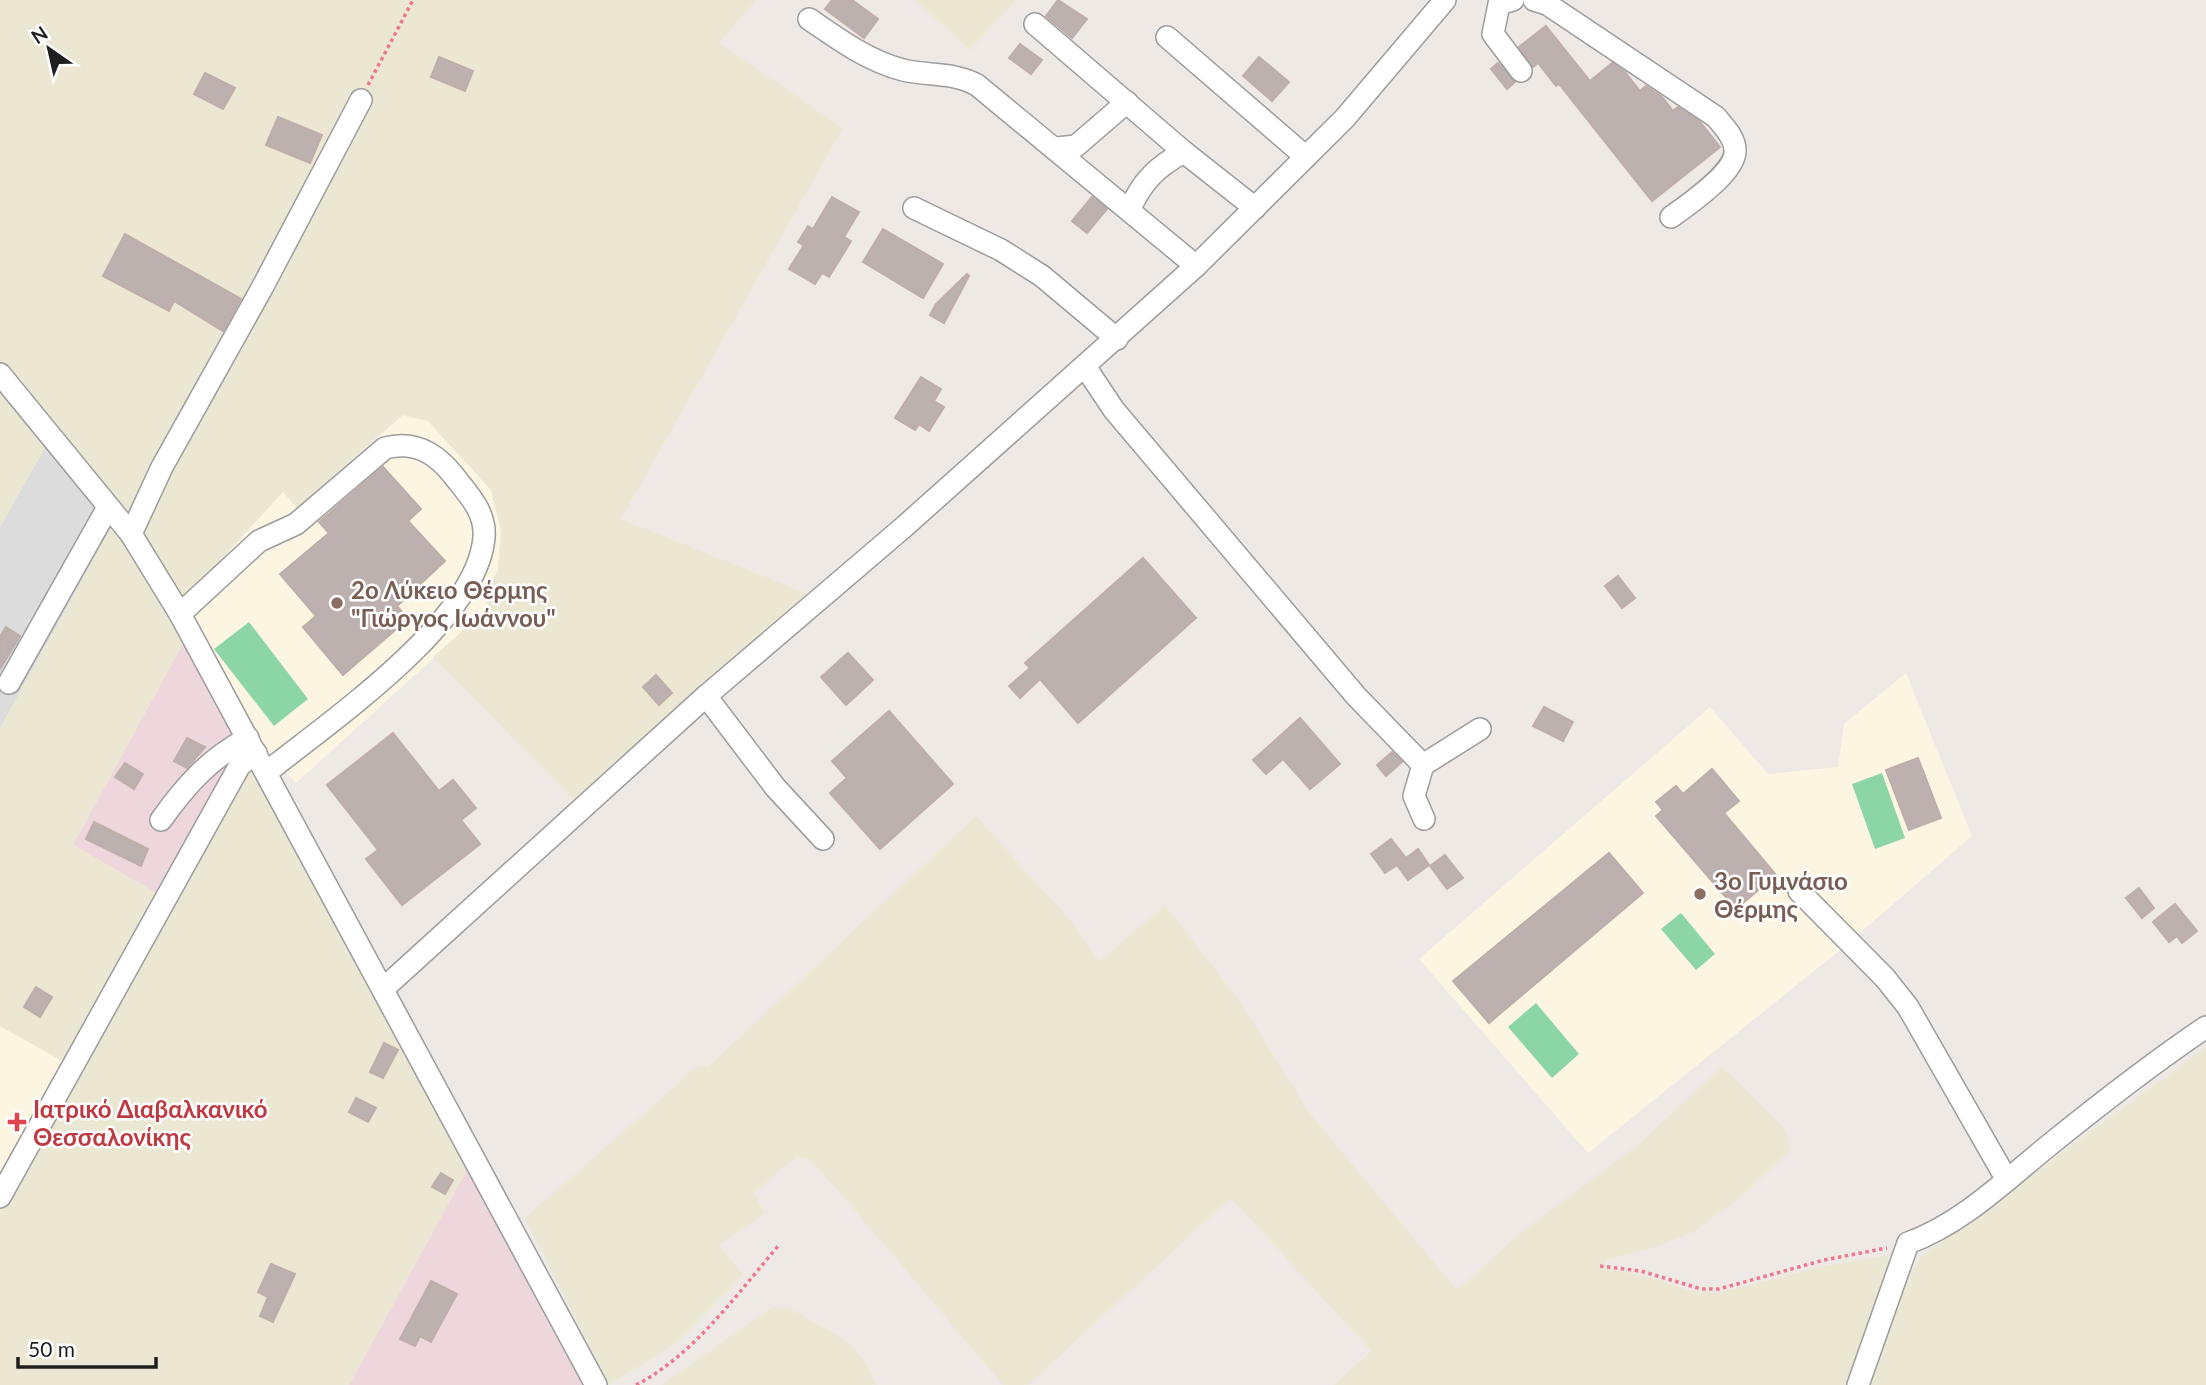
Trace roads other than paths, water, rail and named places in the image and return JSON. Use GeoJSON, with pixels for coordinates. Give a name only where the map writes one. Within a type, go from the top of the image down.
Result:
{"type":"FeatureCollection","features":[{"type":"Feature","properties":{"kind":"street"},"geometry":{"type":"LineString","coordinates":[[383,989],[706,696],[1086,368],[1196,266],[1375,85],[1445,0]]}},
{"type":"Feature","properties":{"kind":"street"},"geometry":{"type":"LineString","coordinates":[[1534,0],[1547,4],[1716,117],[1730,134],[1736,147],[1735,159],[1710,187],[1671,216]]}},
{"type":"Feature","properties":{"kind":"street"},"geometry":{"type":"LineString","coordinates":[[1503,1],[1493,34],[1521,71]]}},
{"type":"Feature","properties":{"kind":"street"},"geometry":{"type":"LineString","coordinates":[[809,19],[848,46],[877,61],[904,70],[965,78],[1057,148],[1196,266]]}},
{"type":"Feature","properties":{"kind":"street"},"geometry":{"type":"LineString","coordinates":[[1035,24],[1184,152],[1255,208]]}},
{"type":"Feature","properties":{"kind":"street"},"geometry":{"type":"LineString","coordinates":[[1167,37],[1306,157]]}},
{"type":"Feature","properties":{"kind":"street"},"geometry":{"type":"LineString","coordinates":[[131,534],[162,467],[262,288],[361,100]]}},
{"type":"Feature","properties":{"kind":"street"},"geometry":{"type":"LineString","coordinates":[[1057,148],[1076,146],[1127,102]]}},
{"type":"Feature","properties":{"kind":"street"},"geometry":{"type":"LineString","coordinates":[[1130,209],[1142,184],[1155,170],[1184,152]]}},
{"type":"Feature","properties":{"kind":"street"},"geometry":{"type":"LineString","coordinates":[[914,208],[1001,250],[1042,276],[1116,339]]}},
{"type":"Feature","properties":{"kind":"street"},"geometry":{"type":"LineString","coordinates":[[1086,368],[1114,410],[1356,696],[1423,765]]}},
{"type":"Feature","properties":{"kind":"street"},"geometry":{"type":"LineString","coordinates":[[0,374],[107,509],[131,534],[180,614],[596,1385]]}},
{"type":"Feature","properties":{"kind":"street"},"geometry":{"type":"LineString","coordinates":[[180,614],[259,541],[296,524],[385,449],[398,445],[422,447],[447,467],[478,507],[484,534],[480,561],[437,628],[267,772]]}},
{"type":"Feature","properties":{"kind":"street"},"geometry":{"type":"LineString","coordinates":[[9,683],[107,509]]}},
{"type":"Feature","properties":{"kind":"street"},"geometry":{"type":"LineString","coordinates":[[706,696],[775,787],[823,839]]}},
{"type":"Feature","properties":{"kind":"street"},"geometry":{"type":"LineString","coordinates":[[1424,819],[1414,796],[1423,765],[1480,729]]}},
{"type":"Feature","properties":{"kind":"street"},"geometry":{"type":"LineString","coordinates":[[161,821],[197,772],[229,748],[252,746]]}},
{"type":"Feature","properties":{"kind":"street"},"geometry":{"type":"LineString","coordinates":[[0,1197],[252,746]]}},
{"type":"Feature","properties":{"kind":"street"},"geometry":{"type":"LineString","coordinates":[[1799,891],[1885,978],[1908,1007],[2007,1180]]}},
{"type":"Feature","properties":{"kind":"street"},"geometry":{"type":"LineString","coordinates":[[1858,1385],[1908,1243],[1934,1232],[2007,1180],[2146,1068],[2206,1027]]}},
{"type":"Feature","properties":{"kind":"place","name":"2ο Λύκειο Θέρμης \"Γιώργος Ιωάννου\""},"geometry":{"type":"Point","coordinates":[337,603]}},
{"type":"Feature","properties":{"kind":"place","name":"3ο Γυμνάσιο Θέρμης"},"geometry":{"type":"Point","coordinates":[1700,894]}},
{"type":"Feature","properties":{"kind":"place","name":"Ιατρικό Διαβαλκανικό Θεσσαλονίκης"},"geometry":{"type":"Point","coordinates":[17,1122]}}]}
